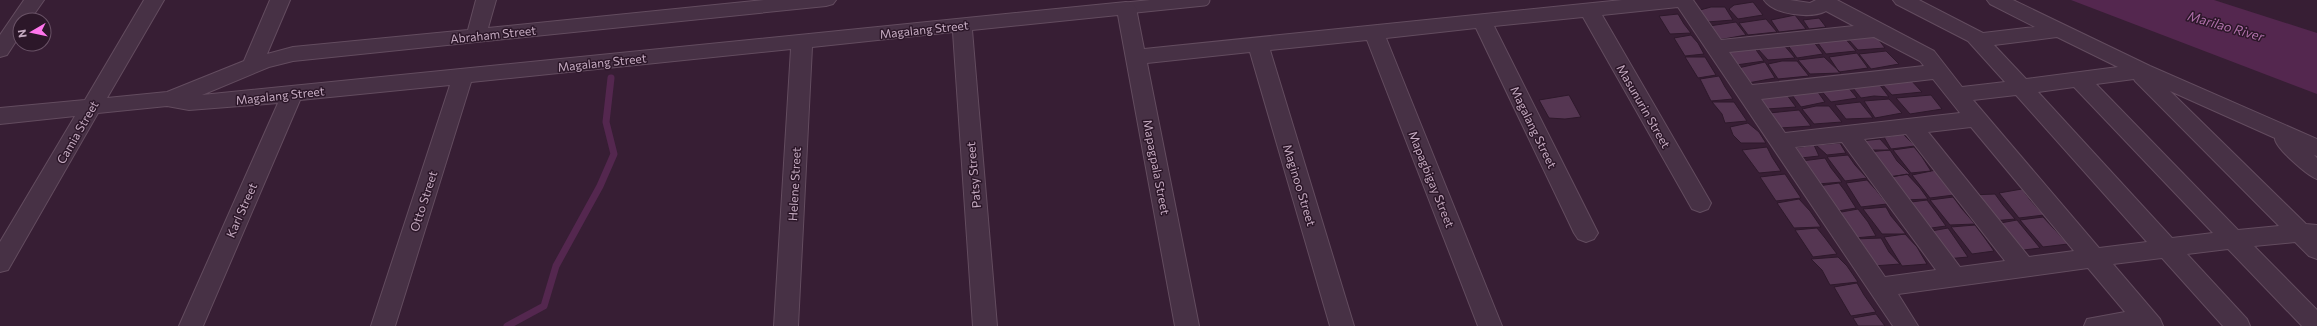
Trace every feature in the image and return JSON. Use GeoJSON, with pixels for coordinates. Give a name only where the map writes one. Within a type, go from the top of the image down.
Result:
{"type":"FeatureCollection","features":[{"type":"Feature","properties":{"kind":"street"},"geometry":{"type":"LineString","coordinates":[[26,12],[34,0]]}},
{"type":"Feature","properties":{"kind":"street","name":"Camia Street"},"geometry":{"type":"LineString","coordinates":[[0,263],[154,0]]}},
{"type":"Feature","properties":{"kind":"street"},"geometry":{"type":"LineString","coordinates":[[253,64],[260,43],[280,0]]}},
{"type":"Feature","properties":{"kind":"street"},"geometry":{"type":"LineString","coordinates":[[476,36],[486,0]]}},
{"type":"Feature","properties":{"kind":"street","name":"Abraham Street"},"geometry":{"type":"LineString","coordinates":[[167,99],[200,88],[253,64],[293,54],[476,36],[680,8],[826,0]]}},
{"type":"Feature","properties":{"kind":"street"},"geometry":{"type":"LineString","coordinates":[[1136,57],[1683,0],[1906,326]]}},
{"type":"Feature","properties":{"kind":"street"},"geometry":{"type":"LineString","coordinates":[[1774,0],[1786,6],[1805,9],[1821,6],[1827,1],[1875,30],[1927,56],[1976,119],[2148,323]]}},
{"type":"Feature","properties":{"kind":"street"},"geometry":{"type":"LineString","coordinates":[[1903,0],[1975,36],[2238,326]]}},
{"type":"Feature","properties":{"kind":"street"},"geometry":{"type":"LineString","coordinates":[[1997,0],[2061,30],[2140,71],[2317,148]]}},
{"type":"Feature","properties":{"kind":"street","name":"Magalang Street"},"geometry":{"type":"LineString","coordinates":[[0,116],[167,99],[200,103],[1126,8]]}},
{"type":"Feature","properties":{"kind":"street","name":"Mapagpala Street"},"geometry":{"type":"LineString","coordinates":[[1126,8],[1187,326]]}},
{"type":"Feature","properties":{"kind":"street","name":"Masunurin Street"},"geometry":{"type":"LineString","coordinates":[[1589,10],[1700,203]]}},
{"type":"Feature","properties":{"kind":"street","name":"Magalang Street"},"geometry":{"type":"LineString","coordinates":[[1482,21],[1586,233]]}},
{"type":"Feature","properties":{"kind":"street","name":"Patsy Street"},"geometry":{"type":"LineString","coordinates":[[962,25],[985,326]]}},
{"type":"Feature","properties":{"kind":"street"},"geometry":{"type":"LineString","coordinates":[[1715,47],[1875,30]]}},
{"type":"Feature","properties":{"kind":"street"},"geometry":{"type":"LineString","coordinates":[[1979,40],[2061,30]]}},
{"type":"Feature","properties":{"kind":"street"},"geometry":{"type":"LineString","coordinates":[[0,50],[12,32]]}},
{"type":"Feature","properties":{"kind":"street","name":"Mapagbigay Street"},"geometry":{"type":"LineString","coordinates":[[1374,32],[1490,326]]}},
{"type":"Feature","properties":{"kind":"street","name":"Helene Street"},"geometry":{"type":"LineString","coordinates":[[786,326],[802,41]]}},
{"type":"Feature","properties":{"kind":"street","name":"Maginoo Street"},"geometry":{"type":"LineString","coordinates":[[1258,45],[1342,326]]}},
{"type":"Feature","properties":{"kind":"street"},"geometry":{"type":"LineString","coordinates":[[1747,93],[1938,71]]}},
{"type":"Feature","properties":{"kind":"street"},"geometry":{"type":"LineString","coordinates":[[1957,95],[2140,71]]}},
{"type":"Feature","properties":{"kind":"street"},"geometry":{"type":"LineString","coordinates":[[2140,71],[2308,233],[2317,250]]}},
{"type":"Feature","properties":{"kind":"street","name":"Otto Street"},"geometry":{"type":"LineString","coordinates":[[383,326],[463,76]]}},
{"type":"Feature","properties":{"kind":"street"},"geometry":{"type":"LineString","coordinates":[[2079,79],[2317,326]]}},
{"type":"Feature","properties":{"kind":"street","name":"Karl Street"},"geometry":{"type":"LineString","coordinates":[[190,326],[292,94]]}},
{"type":"Feature","properties":{"kind":"street"},"geometry":{"type":"LineString","coordinates":[[1780,141],[1976,119]]}},
{"type":"Feature","properties":{"kind":"street"},"geometry":{"type":"LineString","coordinates":[[1911,126],[2022,267]]}},
{"type":"Feature","properties":{"kind":"street"},"geometry":{"type":"LineString","coordinates":[[2275,129],[2317,171]]}},
{"type":"Feature","properties":{"kind":"street"},"geometry":{"type":"LineString","coordinates":[[1848,134],[1954,277]]}},
{"type":"Feature","properties":{"kind":"street"},"geometry":{"type":"LineString","coordinates":[[1880,287],[2233,239],[2308,233]]}},
{"type":"Feature","properties":{"kind":"street"},"geometry":{"type":"LineString","coordinates":[[2096,326],[2148,323]]}},
{"type":"Feature","properties":{"kind":"lane","name":"Magalang Street"},"geometry":{"type":"LineString","coordinates":[[1126,8],[1204,0]]}},
{"type":"Feature","properties":{"kind":"water","name":"Marilao River"},"geometry":{"type":"Polygon","coordinates":[[[2071,0],[2214,0],[2317,33],[2317,94],[2071,0]]]}},
{"type":"Feature","properties":{"kind":"building"},"geometry":{"type":"Polygon","coordinates":[[[1753,2],[1763,15],[1738,19],[1729,9],[1734,5],[1753,2]]]}},
{"type":"Feature","properties":{"kind":"building"},"geometry":{"type":"Polygon","coordinates":[[[1711,7],[1725,7],[1733,20],[1707,22],[1700,10],[1711,7]]]}},
{"type":"Feature","properties":{"kind":"building"},"geometry":{"type":"Polygon","coordinates":[[[1678,14],[1691,33],[1670,34],[1659,16],[1678,14]]]}},
{"type":"Feature","properties":{"kind":"building"},"geometry":{"type":"Polygon","coordinates":[[[1795,15],[1806,29],[1779,32],[1771,20],[1795,15]]]}},
{"type":"Feature","properties":{"kind":"building"},"geometry":{"type":"Polygon","coordinates":[[[1819,18],[1826,27],[1809,29],[1803,20],[1819,18]]]}},
{"type":"Feature","properties":{"kind":"building"},"geometry":{"type":"Polygon","coordinates":[[[1766,19],[1777,32],[1748,35],[1739,23],[1766,19]]]}},
{"type":"Feature","properties":{"kind":"building"},"geometry":{"type":"Polygon","coordinates":[[[1736,22],[1746,35],[1718,40],[1709,26],[1736,22]]]}},
{"type":"Feature","properties":{"kind":"building"},"geometry":{"type":"Polygon","coordinates":[[[1873,32],[1885,48],[1858,50],[1847,38],[1873,32]]]}},
{"type":"Feature","properties":{"kind":"building"},"geometry":{"type":"Polygon","coordinates":[[[1691,35],[1698,43],[1704,54],[1685,56],[1674,38],[1691,35]]]}},
{"type":"Feature","properties":{"kind":"building"},"geometry":{"type":"Polygon","coordinates":[[[1843,36],[1856,51],[1826,54],[1815,39],[1843,36]]]}},
{"type":"Feature","properties":{"kind":"building"},"geometry":{"type":"Polygon","coordinates":[[[1813,41],[1823,54],[1797,58],[1787,44],[1813,41]]]}},
{"type":"Feature","properties":{"kind":"building"},"geometry":{"type":"Polygon","coordinates":[[[1783,44],[1795,58],[1768,60],[1757,48],[1783,44]]]}},
{"type":"Feature","properties":{"kind":"building"},"geometry":{"type":"Polygon","coordinates":[[[1754,47],[1764,61],[1736,65],[1727,52],[1754,47]]]}},
{"type":"Feature","properties":{"kind":"building"},"geometry":{"type":"Polygon","coordinates":[[[1886,51],[1899,64],[1871,69],[1859,54],[1886,51]]]}},
{"type":"Feature","properties":{"kind":"building"},"geometry":{"type":"Polygon","coordinates":[[[1857,53],[1868,68],[1839,72],[1829,57],[1857,53]]]}},
{"type":"Feature","properties":{"kind":"building"},"geometry":{"type":"Polygon","coordinates":[[[1685,57],[1705,57],[1716,75],[1698,78],[1685,57]]]}},
{"type":"Feature","properties":{"kind":"building"},"geometry":{"type":"Polygon","coordinates":[[[1824,57],[1841,73],[1810,74],[1798,60],[1824,57]]]}},
{"type":"Feature","properties":{"kind":"building"},"geometry":{"type":"Polygon","coordinates":[[[1782,61],[1797,61],[1809,76],[1778,79],[1768,64],[1782,61]]]}},
{"type":"Feature","properties":{"kind":"building"},"geometry":{"type":"Polygon","coordinates":[[[1765,62],[1775,78],[1748,83],[1738,68],[1765,62]]]}},
{"type":"Feature","properties":{"kind":"building"},"geometry":{"type":"Polygon","coordinates":[[[1719,76],[1733,99],[1711,101],[1700,79],[1719,76]]]}},
{"type":"Feature","properties":{"kind":"building"},"geometry":{"type":"Polygon","coordinates":[[[1909,78],[1922,92],[1892,95],[1880,82],[1909,78]]]}},
{"type":"Feature","properties":{"kind":"building"},"geometry":{"type":"Polygon","coordinates":[[[1876,80],[1889,97],[1874,96],[1861,98],[1849,83],[1876,80]]]}},
{"type":"Feature","properties":{"kind":"building"},"geometry":{"type":"Polygon","coordinates":[[[1847,86],[1857,98],[1831,102],[1819,88],[1847,86]]]}},
{"type":"Feature","properties":{"kind":"building"},"geometry":{"type":"Polygon","coordinates":[[[1815,88],[1825,102],[1801,107],[1789,91],[1815,88]]]}},
{"type":"Feature","properties":{"kind":"building"},"geometry":{"type":"Polygon","coordinates":[[[1784,91],[1796,107],[1767,109],[1757,94],[1784,91]]]}},
{"type":"Feature","properties":{"kind":"building"},"geometry":{"type":"Polygon","coordinates":[[[1569,95],[1581,117],[1565,119],[1549,118],[1539,100],[1569,95]]]}},
{"type":"Feature","properties":{"kind":"building"},"geometry":{"type":"Polygon","coordinates":[[[1931,95],[1942,109],[1910,114],[1896,98],[1931,95]]]}},
{"type":"Feature","properties":{"kind":"building"},"geometry":{"type":"Polygon","coordinates":[[[1889,99],[1902,113],[1875,118],[1864,101],[1889,99]]]}},
{"type":"Feature","properties":{"kind":"building"},"geometry":{"type":"Polygon","coordinates":[[[1712,102],[1734,102],[1747,121],[1725,123],[1722,114],[1712,102]]]}},
{"type":"Feature","properties":{"kind":"building"},"geometry":{"type":"Polygon","coordinates":[[[1860,102],[1873,118],[1846,119],[1835,105],[1860,102]]]}},
{"type":"Feature","properties":{"kind":"building"},"geometry":{"type":"Polygon","coordinates":[[[1816,106],[1829,106],[1842,122],[1814,124],[1802,109],[1816,106]]]}},
{"type":"Feature","properties":{"kind":"building"},"geometry":{"type":"Polygon","coordinates":[[[1799,110],[1811,126],[1780,128],[1769,113],[1799,110]]]}},
{"type":"Feature","properties":{"kind":"building"},"geometry":{"type":"Polygon","coordinates":[[[1748,123],[1759,132],[1766,143],[1741,143],[1733,135],[1730,127],[1748,123]]]}},
{"type":"Feature","properties":{"kind":"building"},"geometry":{"type":"Polygon","coordinates":[[[1903,134],[1915,146],[1891,149],[1884,137],[1903,134]]]}},
{"type":"Feature","properties":{"kind":"building"},"geometry":{"type":"Polygon","coordinates":[[[1880,139],[1890,150],[1868,150],[1861,141],[1880,139]]]}},
{"type":"Feature","properties":{"kind":"building"},"geometry":{"type":"Polygon","coordinates":[[[1840,143],[1846,153],[1827,155],[1816,145],[1840,143]]]}},
{"type":"Feature","properties":{"kind":"building"},"geometry":{"type":"Polygon","coordinates":[[[1814,145],[1819,156],[1801,158],[1795,148],[1814,145]]]}},
{"type":"Feature","properties":{"kind":"building"},"geometry":{"type":"Polygon","coordinates":[[[1767,147],[1781,171],[1759,173],[1742,150],[1767,147]]]}},
{"type":"Feature","properties":{"kind":"building"},"geometry":{"type":"Polygon","coordinates":[[[1914,147],[1931,171],[1911,173],[1893,150],[1914,147]]]}},
{"type":"Feature","properties":{"kind":"building"},"geometry":{"type":"Polygon","coordinates":[[[1890,150],[1897,161],[1910,174],[1887,177],[1868,152],[1890,150]]]}},
{"type":"Feature","properties":{"kind":"building"},"geometry":{"type":"Polygon","coordinates":[[[1848,155],[1867,178],[1845,181],[1827,157],[1848,155]]]}},
{"type":"Feature","properties":{"kind":"building"},"geometry":{"type":"Polygon","coordinates":[[[1825,158],[1842,182],[1818,184],[1802,161],[1825,158]]]}},
{"type":"Feature","properties":{"kind":"building"},"geometry":{"type":"Polygon","coordinates":[[[1936,170],[1954,195],[1930,198],[1912,175],[1936,170]]]}},
{"type":"Feature","properties":{"kind":"building"},"geometry":{"type":"Polygon","coordinates":[[[1785,174],[1801,198],[1776,201],[1760,177],[1785,174]]]}},
{"type":"Feature","properties":{"kind":"building"},"geometry":{"type":"Polygon","coordinates":[[[1907,174],[1928,199],[1904,200],[1887,178],[1907,174]]]}},
{"type":"Feature","properties":{"kind":"building"},"geometry":{"type":"Polygon","coordinates":[[[1867,180],[1887,204],[1861,207],[1846,183],[1867,180]]]}},
{"type":"Feature","properties":{"kind":"building"},"geometry":{"type":"Polygon","coordinates":[[[1839,183],[1856,208],[1838,211],[1818,186],[1839,183]]]}},
{"type":"Feature","properties":{"kind":"building"},"geometry":{"type":"Polygon","coordinates":[[[2022,189],[2044,215],[2019,218],[1999,193],[2022,189]]]}},
{"type":"Feature","properties":{"kind":"building"},"geometry":{"type":"Polygon","coordinates":[[[1995,194],[2015,219],[1992,221],[1971,195],[1995,194]]]}},
{"type":"Feature","properties":{"kind":"building"},"geometry":{"type":"Polygon","coordinates":[[[1953,197],[1975,224],[1950,225],[1930,200],[1953,197]]]}},
{"type":"Feature","properties":{"kind":"building"},"geometry":{"type":"Polygon","coordinates":[[[1799,199],[1810,211],[1821,227],[1794,228],[1777,203],[1799,199]]]}},
{"type":"Feature","properties":{"kind":"building"},"geometry":{"type":"Polygon","coordinates":[[[1927,200],[1946,226],[1924,229],[1903,203],[1927,200]]]}},
{"type":"Feature","properties":{"kind":"building"},"geometry":{"type":"Polygon","coordinates":[[[1886,207],[1891,216],[1906,234],[1882,234],[1863,209],[1886,207]]]}},
{"type":"Feature","properties":{"kind":"building"},"geometry":{"type":"Polygon","coordinates":[[[1858,209],[1876,236],[1855,238],[1836,213],[1858,209]]]}},
{"type":"Feature","properties":{"kind":"building"},"geometry":{"type":"Polygon","coordinates":[[[2043,217],[2068,244],[2043,247],[2020,220],[2043,217]]]}},
{"type":"Feature","properties":{"kind":"building"},"geometry":{"type":"Polygon","coordinates":[[[2017,220],[2040,248],[2016,251],[1995,224],[2017,220]]]}},
{"type":"Feature","properties":{"kind":"building"},"geometry":{"type":"Polygon","coordinates":[[[1975,225],[1994,251],[1972,254],[1951,227],[1975,225]]]}},
{"type":"Feature","properties":{"kind":"building"},"geometry":{"type":"Polygon","coordinates":[[[1817,228],[1837,254],[1813,257],[1795,230],[1817,228]]]}},
{"type":"Feature","properties":{"kind":"building"},"geometry":{"type":"Polygon","coordinates":[[[1948,228],[1968,257],[1946,259],[1926,232],[1948,228]]]}},
{"type":"Feature","properties":{"kind":"building"},"geometry":{"type":"Polygon","coordinates":[[[1905,234],[1917,247],[1927,264],[1902,266],[1884,237],[1905,234]]]}},
{"type":"Feature","properties":{"kind":"building"},"geometry":{"type":"Polygon","coordinates":[[[1881,238],[1889,252],[1900,264],[1873,266],[1855,239],[1881,238]]]}},
{"type":"Feature","properties":{"kind":"building"},"geometry":{"type":"Polygon","coordinates":[[[1838,257],[1847,266],[1858,282],[1830,285],[1822,270],[1811,259],[1838,257]]]}},
{"type":"Feature","properties":{"kind":"building"},"geometry":{"type":"Polygon","coordinates":[[[1857,283],[1876,312],[1851,316],[1834,287],[1857,283]]]}},
{"type":"Feature","properties":{"kind":"building"},"geometry":{"type":"Polygon","coordinates":[[[1876,314],[1885,326],[1858,326],[1853,318],[1876,314]]]}},
{"type":"Feature","properties":{"kind":"waterway"},"geometry":{"type":"LineString","coordinates":[[507,326],[544,306],[556,266],[600,186],[614,154],[606,122],[611,78]]}}]}
